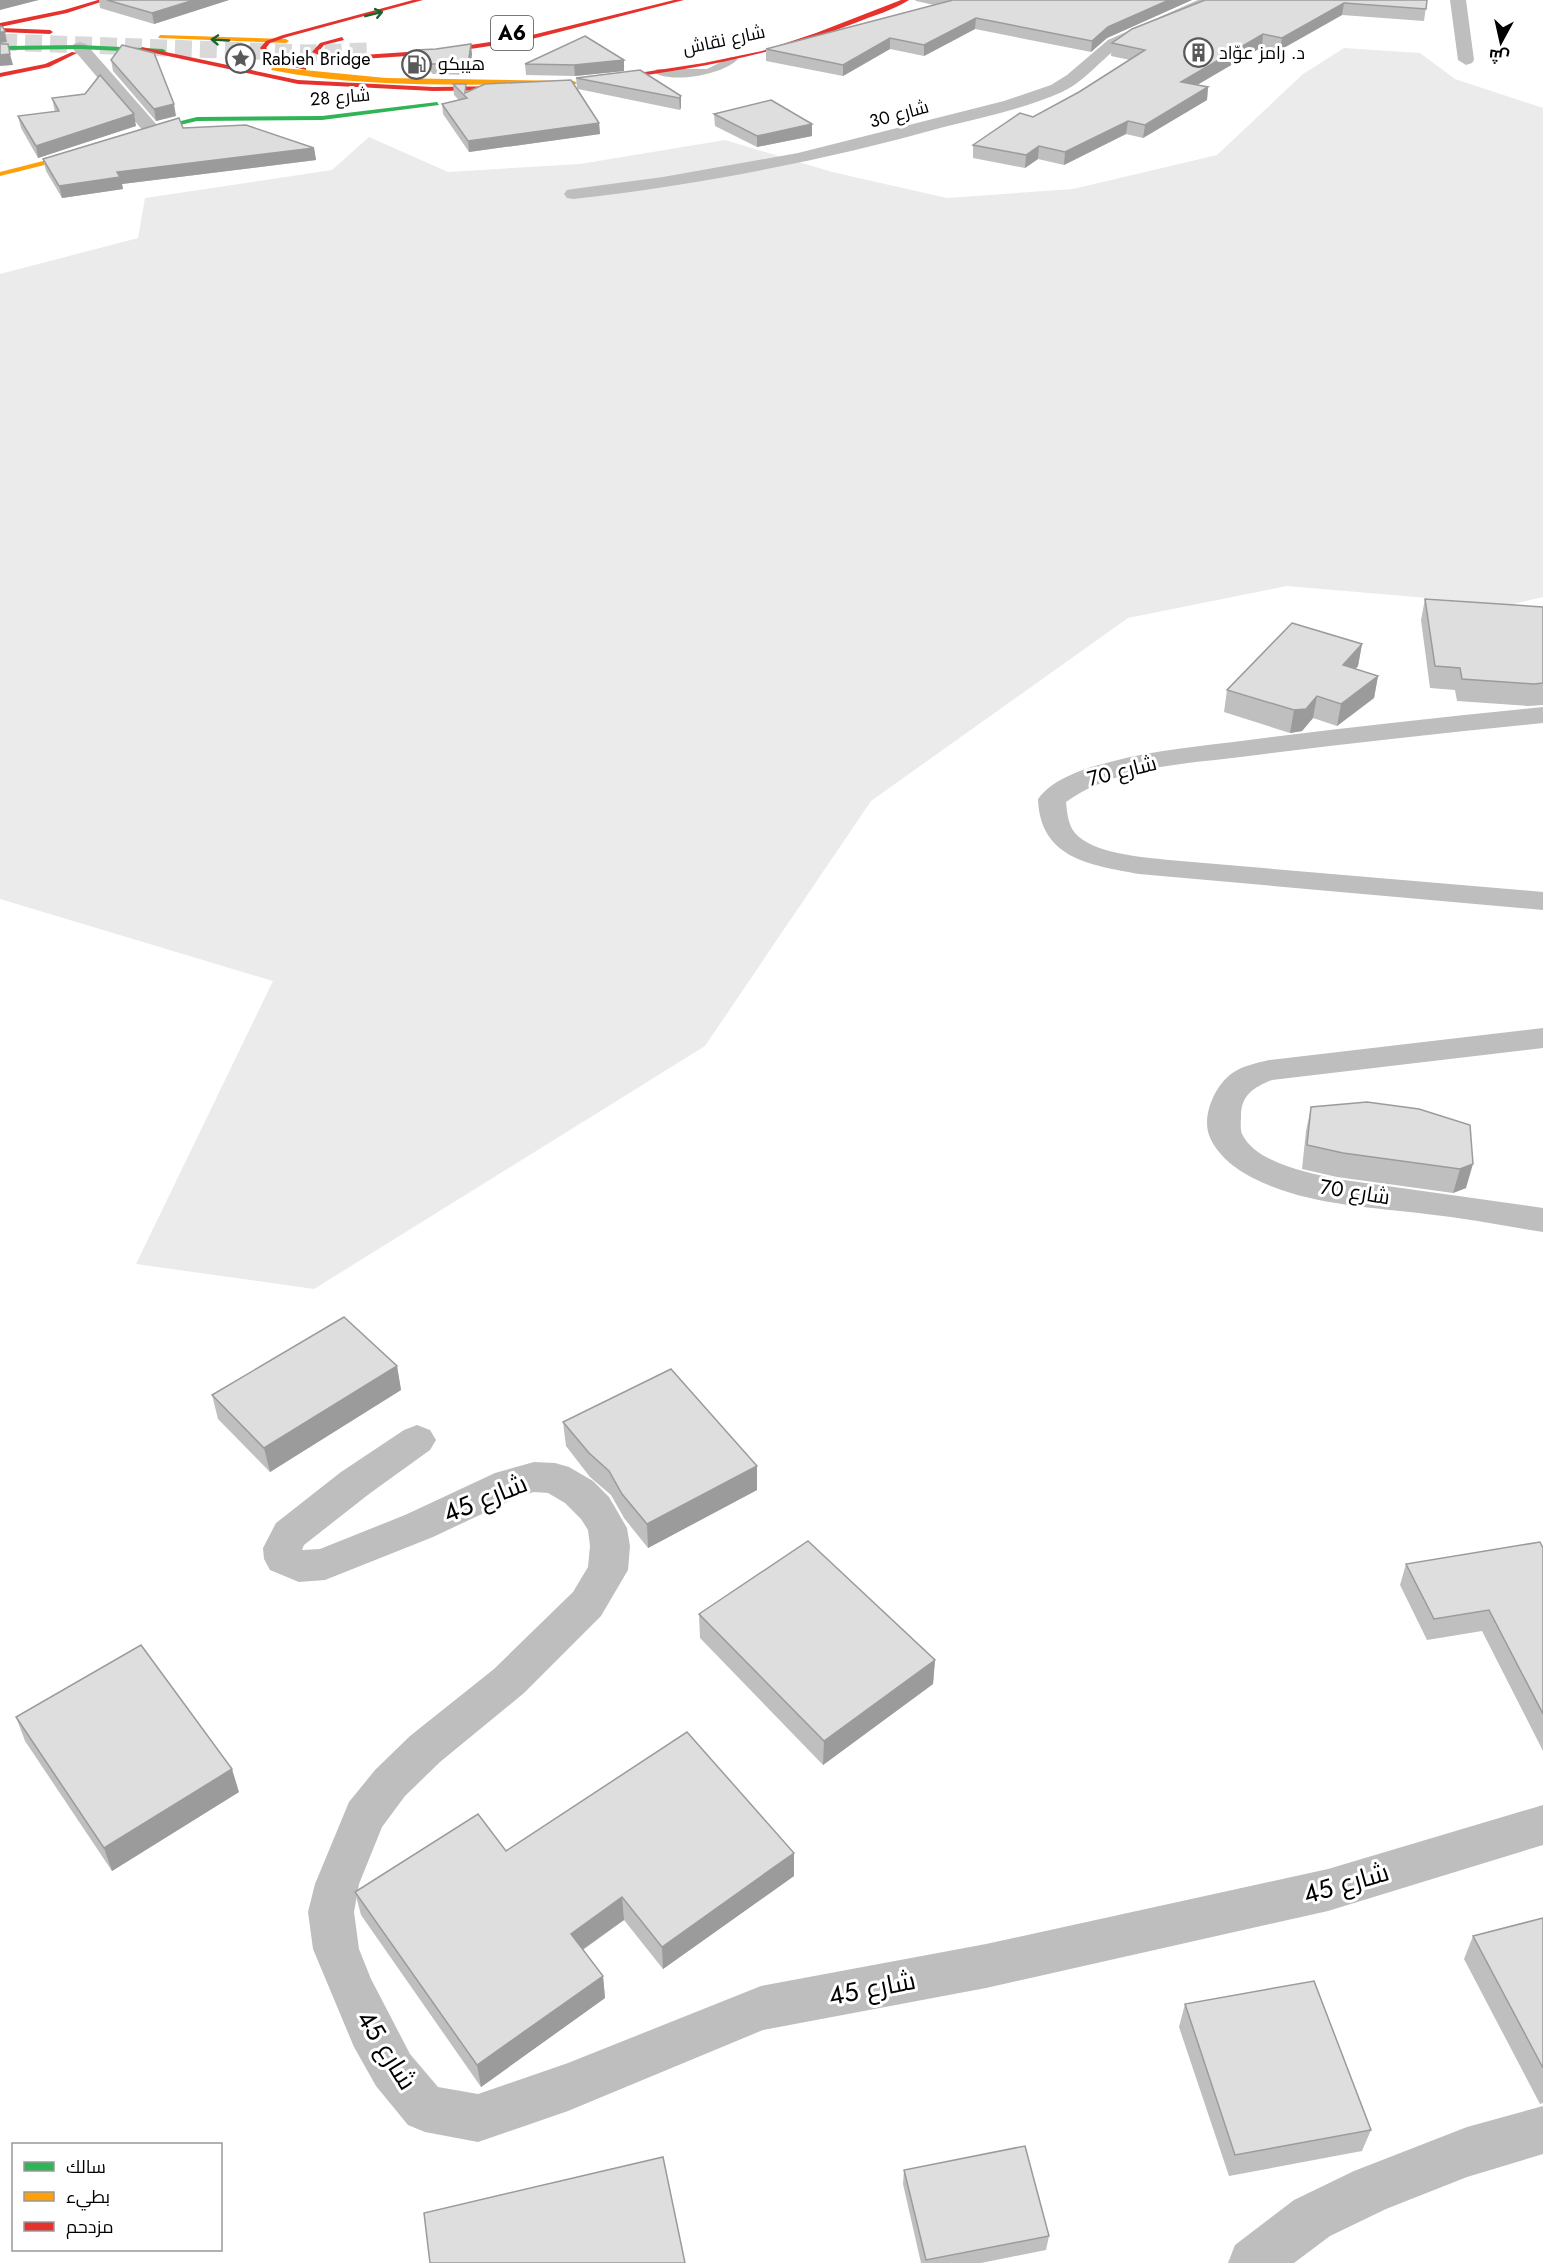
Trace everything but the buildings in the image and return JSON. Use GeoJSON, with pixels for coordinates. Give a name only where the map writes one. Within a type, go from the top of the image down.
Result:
{"type":"FeatureCollection","features":[{"type":"Feature","properties":{"kind":"main road"},"geometry":{"type":"LineString","coordinates":[[3,28],[104,0]]}},
{"type":"Feature","properties":{"kind":"main road"},"geometry":{"type":"LineString","coordinates":[[420,0],[268,42],[263,51],[273,62],[316,77],[360,80],[528,81],[581,76],[725,55],[740,57]]}},
{"type":"Feature","properties":{"kind":"main road","name":"A6"},"geometry":{"type":"LineString","coordinates":[[371,50],[442,44],[525,31],[652,0]]}},
{"type":"Feature","properties":{"kind":"main road"},"geometry":{"type":"LineString","coordinates":[[371,50],[460,49],[524,39],[681,0]]}},
{"type":"Feature","properties":{"kind":"main road","name":"شارع نقاش"},"geometry":{"type":"LineString","coordinates":[[542,86],[581,76],[655,72],[740,57],[808,39],[906,0]]}},
{"type":"Feature","properties":{"kind":"main road"},"geometry":{"type":"LineString","coordinates":[[0,75],[47,66],[69,57],[62,38],[52,22],[64,12]]}},
{"type":"Feature","properties":{"kind":"main road"},"geometry":{"type":"LineString","coordinates":[[320,40],[316,37],[316,31],[327,26]]}},
{"type":"Feature","properties":{"kind":"main road"},"geometry":{"type":"LineString","coordinates":[[3,28],[142,49],[273,62],[332,59],[426,39]]}},
{"type":"Feature","properties":{"kind":"main road"},"geometry":{"type":"LineString","coordinates":[[3,28],[22,34],[24,40],[18,45],[3,48]]}},
{"type":"Feature","properties":{"kind":"main road"},"geometry":{"type":"LineString","coordinates":[[3,48],[92,34],[268,42],[347,39],[322,44],[315,49],[320,56],[332,59]]}},
{"type":"Feature","properties":{"kind":"main road"},"geometry":{"type":"LineString","coordinates":[[142,49],[298,82],[469,89],[542,86]]}},
{"type":"Feature","properties":{"kind":"main road"},"geometry":{"type":"LineString","coordinates":[[371,50],[365,66],[380,74]]}},
{"type":"Feature","properties":{"kind":"main road"},"geometry":{"type":"LineString","coordinates":[[232,69],[253,60],[310,70],[380,74],[581,76]]}},
{"type":"Feature","properties":{"kind":"main road","name":"شارع 28"},"geometry":{"type":"LineString","coordinates":[[125,138],[197,119],[322,118],[476,99],[542,86]]}},
{"type":"Feature","properties":{"kind":"main road"},"geometry":{"type":"LineString","coordinates":[[397,87],[414,90],[422,96],[413,107]]}},
{"type":"Feature","properties":{"kind":"main road"},"geometry":{"type":"LineString","coordinates":[[0,174],[61,160],[100,147]]}},
{"type":"Feature","properties":{"kind":"street","name":"شارع 30"},"geometry":{"type":"LineString","coordinates":[[573,194],[664,183],[819,155],[1032,97],[1068,81],[1112,44],[1209,0]]}},
{"type":"Feature","properties":{"kind":"street"},"geometry":{"type":"LineString","coordinates":[[1458,0],[1467,60]]}},
{"type":"Feature","properties":{"kind":"street"},"geometry":{"type":"LineString","coordinates":[[62,38],[146,131]]}},
{"type":"Feature","properties":{"kind":"street","name":"شارع 70"},"geometry":{"type":"LineString","coordinates":[[1543,715],[1341,734],[1153,761],[1086,777],[1061,791],[1052,799],[1052,810],[1056,828],[1068,843],[1090,854],[1113,860],[1192,870],[1543,901]]}},
{"type":"Feature","properties":{"kind":"street","name":"شارع 70"},"geometry":{"type":"LineString","coordinates":[[1543,1038],[1269,1070],[1252,1075],[1239,1083],[1228,1097],[1222,1117],[1229,1140],[1241,1156],[1285,1180],[1543,1220]]}},
{"type":"Feature","properties":{"kind":"street","name":"شارع 45"},"geometry":{"type":"LineString","coordinates":[[417,1440],[355,1483],[290,1534],[283,1541],[284,1559],[296,1567],[310,1568],[326,1564],[419,1526],[509,1484],[534,1477],[555,1478],[579,1492],[595,1508],[607,1528],[610,1546],[608,1570],[587,1604],[509,1681],[425,1749],[390,1783],[364,1816],[337,1884],[331,1912],[332,1921],[336,1949],[350,1986],[371,2031],[393,2070],[425,2108],[477,2118],[568,2087],[761,2008],[986,1966],[1328,1890],[1543,1825]]}},
{"type":"Feature","properties":{"kind":"street"},"geometry":{"type":"LineString","coordinates":[[1253,2263],[1312,2218],[1372,2189],[1467,2152],[1543,2130]]}},
{"type":"Feature","properties":{"kind":"shaded area"},"geometry":{"type":"Polygon","coordinates":[[[1344,48],[1420,53],[1455,79],[1543,108],[1543,597],[1509,605],[1287,586],[1128,618],[871,801],[705,1046],[314,1289],[136,1264],[273,981],[0,899],[0,274],[138,238],[145,198],[332,170],[369,137],[448,172],[580,164],[725,140],[832,172],[947,198],[1073,189],[1217,155],[1303,74],[1344,48]]]}},
{"type":"Feature","properties":{"kind":"tunnel"},"geometry":{"type":"LineString","coordinates":[[0,42],[307,53],[369,51]]}},
{"type":"Feature","properties":{"kind":"traffic: fast"},"geometry":{"type":"LineString","coordinates":[[5,48],[80,47],[163,51]]}},
{"type":"Feature","properties":{"kind":"traffic: fast"},"geometry":{"type":"LineString","coordinates":[[137,133],[197,119],[322,118],[437,104]]}},
{"type":"Feature","properties":{"kind":"traffic: slow"},"geometry":{"type":"LineString","coordinates":[[160,37],[286,41]]}},
{"type":"Feature","properties":{"kind":"traffic: slow"},"geometry":{"type":"LineString","coordinates":[[273,69],[386,80],[574,83]]}},
{"type":"Feature","properties":{"kind":"traffic: slow"},"geometry":{"type":"LineString","coordinates":[[0,174],[86,152]]}},
{"type":"Feature","properties":{"kind":"traffic: jam"},"geometry":{"type":"LineString","coordinates":[[0,25],[65,12],[104,0]]}},
{"type":"Feature","properties":{"kind":"traffic: jam"},"geometry":{"type":"LineString","coordinates":[[304,69],[275,61],[263,48],[268,42],[285,36],[420,0]]}},
{"type":"Feature","properties":{"kind":"traffic: jam"},"geometry":{"type":"LineString","coordinates":[[342,39],[322,44],[315,52],[332,59],[437,52],[524,39],[681,0]]}},
{"type":"Feature","properties":{"kind":"traffic: jam"},"geometry":{"type":"LineString","coordinates":[[602,79],[704,65],[764,52],[818,35],[906,0]]}},
{"type":"Feature","properties":{"kind":"traffic: jam"},"geometry":{"type":"LineString","coordinates":[[0,30],[50,32]]}},
{"type":"Feature","properties":{"kind":"traffic: jam"},"geometry":{"type":"LineString","coordinates":[[142,49],[298,82],[433,89],[518,88]]}},
{"type":"Feature","properties":{"kind":"traffic: jam"},"geometry":{"type":"LineString","coordinates":[[0,75],[47,66],[74,53]]}},
{"type":"Feature","properties":{"kind":"place","name":"د. رامز عوّاد"},"geometry":{"type":"Point","coordinates":[1198,53]}},
{"type":"Feature","properties":{"kind":"place","name":"Rabieh Bridge"},"geometry":{"type":"Point","coordinates":[241,59]}},
{"type":"Feature","properties":{"kind":"place","name":"هيبكو"},"geometry":{"type":"Point","coordinates":[417,64]}}]}
